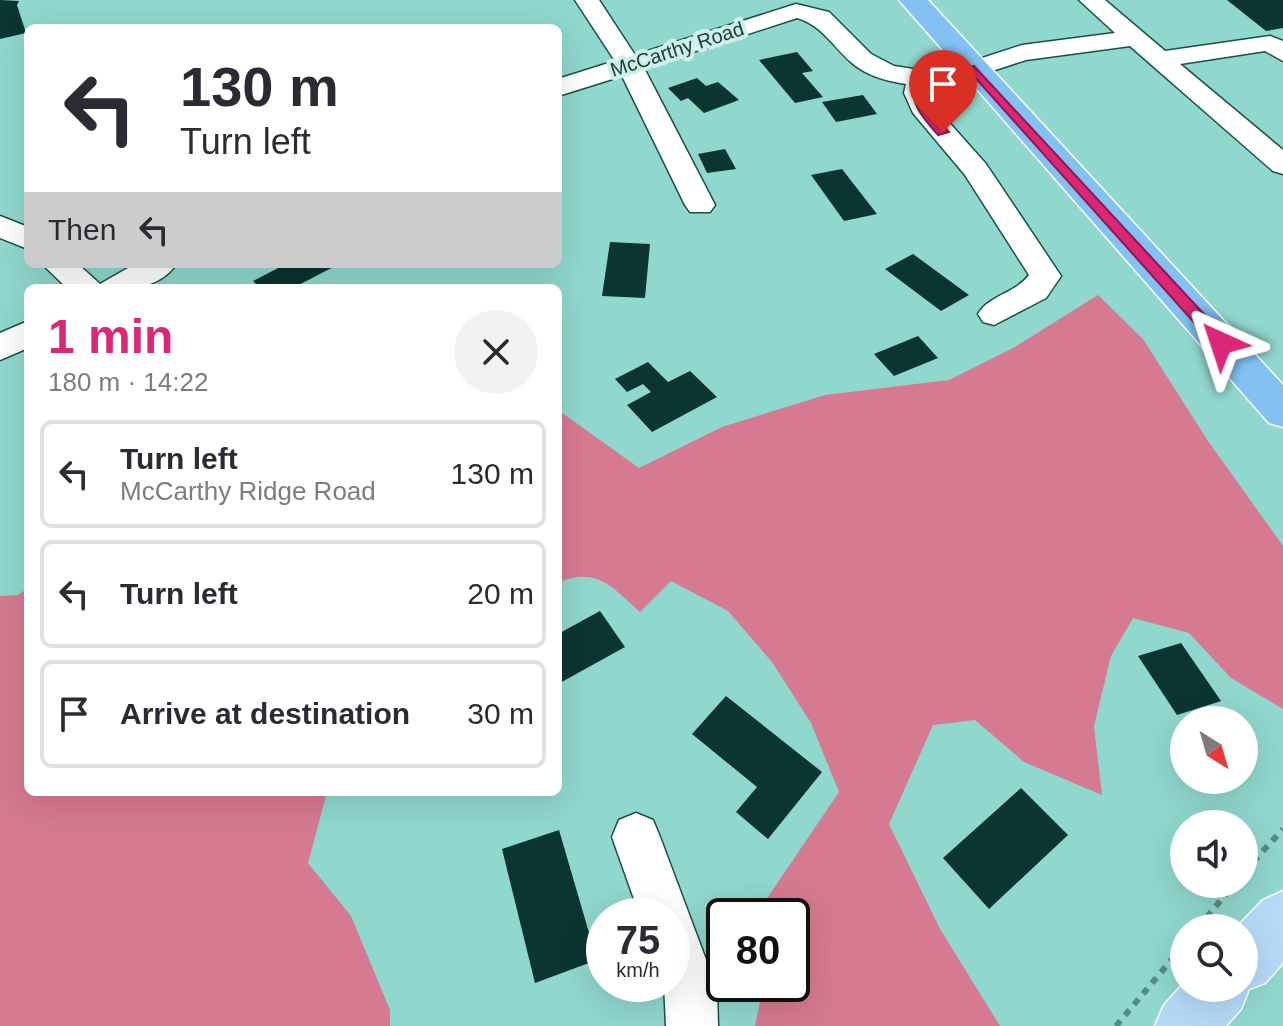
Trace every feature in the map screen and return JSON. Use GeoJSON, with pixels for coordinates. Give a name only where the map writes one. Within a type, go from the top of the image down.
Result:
{"type":"FeatureCollection","features":[{"type":"Feature","properties":{"kind":"highway"},"geometry":{"type":"LineString","coordinates":[[913,0],[1283,412]]}},
{"type":"Feature","properties":{"kind":"main road"},"geometry":{"type":"LineString","coordinates":[[1258,947],[1283,920]]}},
{"type":"Feature","properties":{"kind":"main road"},"geometry":{"type":"LineString","coordinates":[[1185,1026],[1207,1002]]}},
{"type":"Feature","properties":{"kind":"street"},"geometry":{"type":"LineString","coordinates":[[587,0],[629,64],[700,205]]}},
{"type":"Feature","properties":{"kind":"street"},"geometry":{"type":"LineString","coordinates":[[1091,0],[1283,165]]}},
{"type":"Feature","properties":{"kind":"street","name":"McCarthy Road"},"geometry":{"type":"LineString","coordinates":[[562,87],[796,11],[820,17],[862,59],[887,73],[920,78]]}},
{"type":"Feature","properties":{"kind":"street"},"geometry":{"type":"LineString","coordinates":[[994,314],[1035,290],[1045,276],[976,170],[926,113],[917,93],[920,78],[974,69],[1022,53],[1135,38]]}},
{"type":"Feature","properties":{"kind":"street"},"geometry":{"type":"LineString","coordinates":[[1159,59],[1270,43],[1283,53]]}},
{"type":"Feature","properties":{"kind":"street"},"geometry":{"type":"LineString","coordinates":[[0,226],[24,237]]}},
{"type":"Feature","properties":{"kind":"street"},"geometry":{"type":"LineString","coordinates":[[63,268],[82,284]]}},
{"type":"Feature","properties":{"kind":"street"},"geometry":{"type":"LineString","coordinates":[[122,284],[152,268]]}},
{"type":"Feature","properties":{"kind":"street"},"geometry":{"type":"LineString","coordinates":[[0,348],[24,335]]}},
{"type":"Feature","properties":{"kind":"street"},"geometry":{"type":"LineString","coordinates":[[636,837],[658,898]]}},
{"type":"Feature","properties":{"kind":"street"},"geometry":{"type":"LineString","coordinates":[[690,986],[692,1026]]}},
{"type":"Feature","properties":{"kind":"path"},"geometry":{"type":"LineString","coordinates":[[1258,857],[1283,829]]}},
{"type":"Feature","properties":{"kind":"path"},"geometry":{"type":"LineString","coordinates":[[1209,914],[1223,898]]}},
{"type":"Feature","properties":{"kind":"path"},"geometry":{"type":"LineString","coordinates":[[1116,1026],[1170,962]]}},
{"type":"Feature","properties":{"kind":"shaded area"},"geometry":{"type":"Polygon","coordinates":[[[1098,295],[1143,339],[1208,441],[1283,546],[1283,709],[1231,678],[1189,633],[1133,618],[1111,656],[1094,726],[1102,795],[1024,762],[975,720],[933,725],[889,824],[940,929],[1000,1026],[755,1026],[760,1002],[810,1002],[810,898],[767,898],[839,792],[811,723],[772,662],[728,611],[671,581],[640,612],[613,588],[594,578],[572,578],[562,582],[562,413],[639,468],[722,427],[825,395],[949,380],[1013,348],[1098,295]]]}},
{"type":"Feature","properties":{"kind":"shaded area"},"geometry":{"type":"Polygon","coordinates":[[[24,591],[24,796],[326,796],[308,863],[351,916],[390,1010],[390,1026],[0,1026],[0,596],[18,595],[24,591]]]}},
{"type":"Feature","properties":{"kind":"building"},"geometry":{"type":"Polygon","coordinates":[[[0,0],[19,1],[17,5],[24,33],[0,39],[0,0]]]}},
{"type":"Feature","properties":{"kind":"building"},"geometry":{"type":"Polygon","coordinates":[[[1227,0],[1283,0],[1283,28],[1266,31],[1227,0]]]}},
{"type":"Feature","properties":{"kind":"building"},"geometry":{"type":"Polygon","coordinates":[[[797,52],[813,71],[802,73],[823,97],[795,103],[759,60],[797,52]]]}},
{"type":"Feature","properties":{"kind":"building"},"geometry":{"type":"Polygon","coordinates":[[[697,78],[706,86],[718,82],[739,100],[704,113],[688,98],[681,101],[668,88],[697,78]]]}},
{"type":"Feature","properties":{"kind":"building"},"geometry":{"type":"Polygon","coordinates":[[[863,95],[877,114],[836,122],[822,102],[863,95]]]}},
{"type":"Feature","properties":{"kind":"building"},"geometry":{"type":"Polygon","coordinates":[[[725,149],[736,169],[707,173],[698,154],[725,149]]]}},
{"type":"Feature","properties":{"kind":"building"},"geometry":{"type":"Polygon","coordinates":[[[842,169],[877,214],[844,221],[811,175],[842,169]]]}},
{"type":"Feature","properties":{"kind":"building"},"geometry":{"type":"Polygon","coordinates":[[[610,242],[650,244],[645,298],[602,296],[610,242]]]}},
{"type":"Feature","properties":{"kind":"building"},"geometry":{"type":"Polygon","coordinates":[[[913,254],[969,295],[941,311],[885,269],[913,254]]]}},
{"type":"Feature","properties":{"kind":"building"},"geometry":{"type":"Polygon","coordinates":[[[278,268],[331,268],[301,284],[256,284],[253,281],[278,268]]]}},
{"type":"Feature","properties":{"kind":"building"},"geometry":{"type":"Polygon","coordinates":[[[918,336],[938,358],[894,376],[874,354],[918,336]]]}},
{"type":"Feature","properties":{"kind":"building"},"geometry":{"type":"Polygon","coordinates":[[[648,362],[668,382],[690,371],[717,397],[652,432],[627,405],[651,392],[643,384],[627,392],[615,379],[648,362]]]}},
{"type":"Feature","properties":{"kind":"building"},"geometry":{"type":"Polygon","coordinates":[[[600,611],[625,647],[562,682],[562,632],[600,611]]]}},
{"type":"Feature","properties":{"kind":"building"},"geometry":{"type":"Polygon","coordinates":[[[1181,643],[1221,701],[1205,706],[1171,706],[1138,656],[1181,643]]]}},
{"type":"Feature","properties":{"kind":"building"},"geometry":{"type":"Polygon","coordinates":[[[726,696],[822,772],[768,839],[736,812],[757,787],[692,734],[726,696]]]}},
{"type":"Feature","properties":{"kind":"building"},"geometry":{"type":"Polygon","coordinates":[[[1021,788],[1068,835],[989,909],[943,858],[1021,788]]]}},
{"type":"Feature","properties":{"kind":"building"},"geometry":{"type":"Polygon","coordinates":[[[559,830],[586,922],[586,964],[535,983],[502,849],[559,830]]]}},
{"type":"Feature","properties":{"kind":"route"},"geometry":{"type":"LineString","coordinates":[[943,132],[926,113],[917,93],[920,78],[974,69],[1221,343]]}}]}
